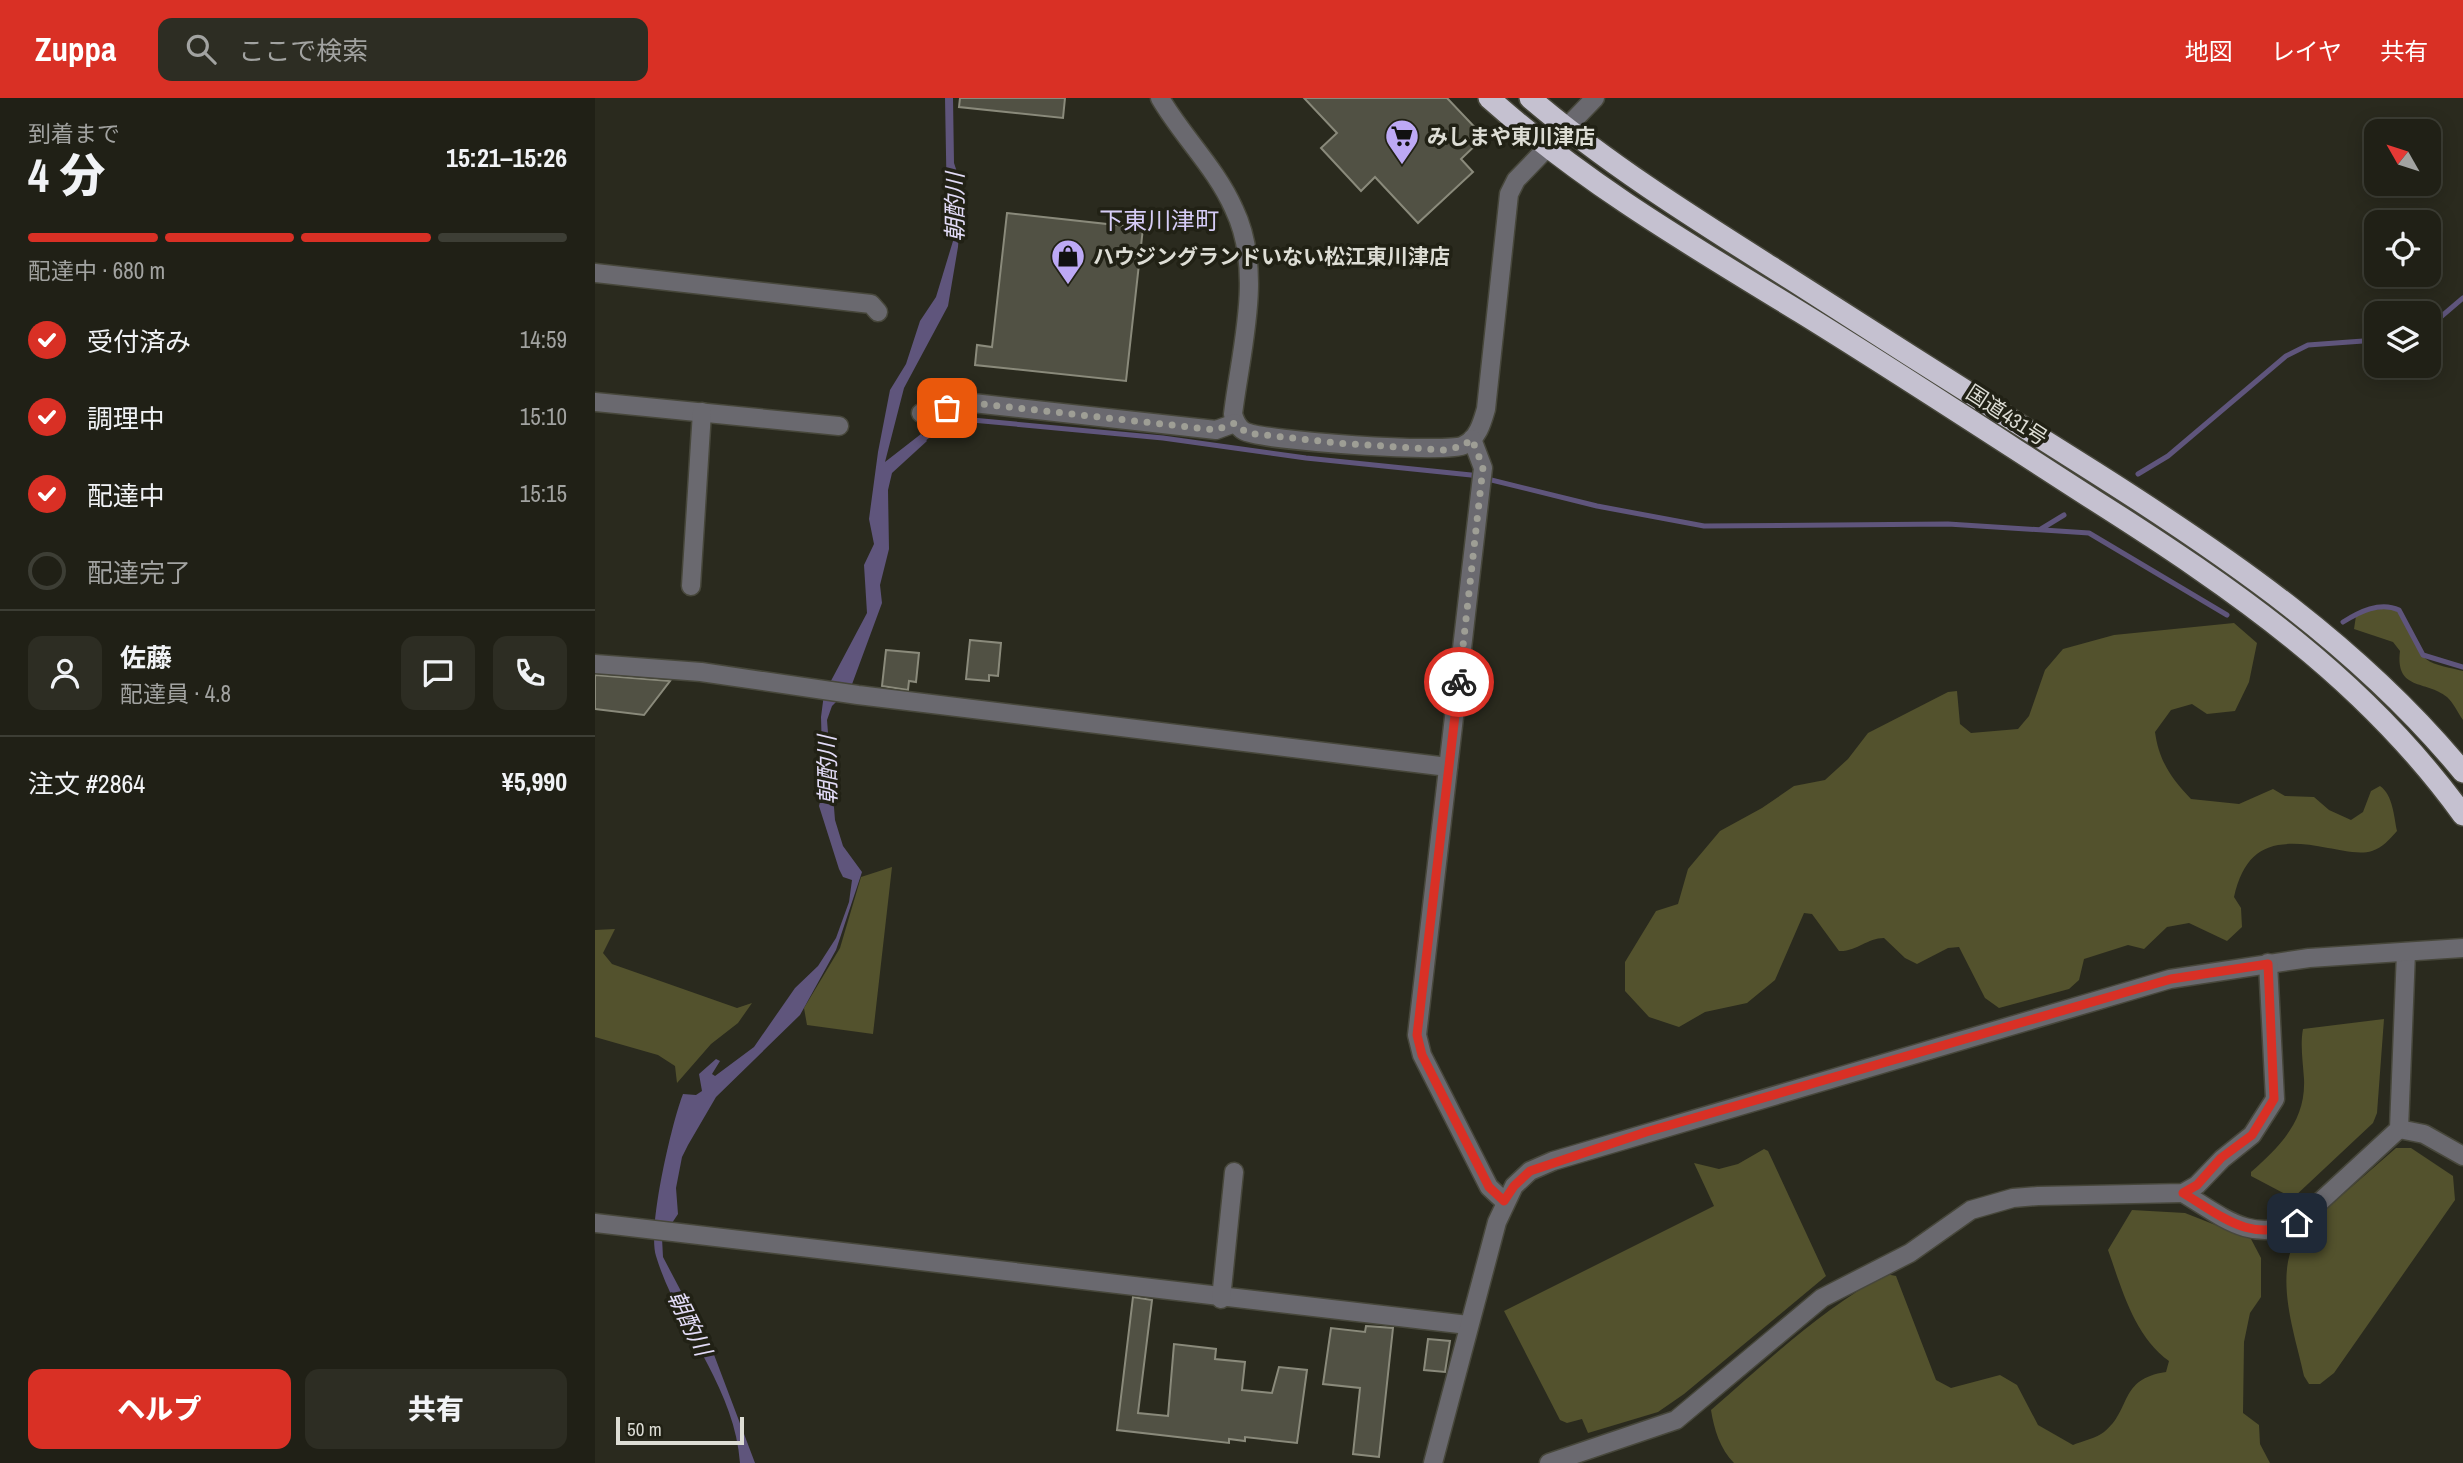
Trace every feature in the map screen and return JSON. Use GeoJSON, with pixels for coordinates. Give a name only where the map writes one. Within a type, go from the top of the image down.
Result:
{"type":"FeatureCollection","features":[{"type":"Feature","properties":{"kind":"highway","name":"国道431号"},"geometry":{"type":"LineString","coordinates":[[1489,98],[1590,180],[1695,249],[1803,313],[2092,498],[2260,611],[2351,686],[2441,784],[2463,815]]}},
{"type":"Feature","properties":{"kind":"highway","name":"国道431号"},"geometry":{"type":"LineString","coordinates":[[1530,98],[1566,129],[1701,223],[2163,516],[2274,593],[2364,669],[2463,772]]}},
{"type":"Feature","properties":{"kind":"street"},"geometry":{"type":"LineString","coordinates":[[1160,98],[1220,184],[1235,209],[1244,236],[1249,274],[1233,414],[1235,423],[1247,433],[1337,443],[1443,450],[1463,446],[1482,426],[1486,410],[1509,194],[1516,180],[1595,98]]}},
{"type":"Feature","properties":{"kind":"street"},"geometry":{"type":"LineString","coordinates":[[595,273],[871,304],[878,312]]}},
{"type":"Feature","properties":{"kind":"street"},"geometry":{"type":"LineString","coordinates":[[595,402],[839,426]]}},
{"type":"Feature","properties":{"kind":"street"},"geometry":{"type":"LineString","coordinates":[[921,412],[973,403],[1216,430],[1235,423]]}},
{"type":"Feature","properties":{"kind":"street"},"geometry":{"type":"LineString","coordinates":[[691,586],[702,412]]}},
{"type":"Feature","properties":{"kind":"street"},"geometry":{"type":"LineString","coordinates":[[1472,439],[1483,467],[1417,1035],[1422,1055],[1489,1187],[1504,1201]]}},
{"type":"Feature","properties":{"kind":"street"},"geometry":{"type":"LineString","coordinates":[[595,664],[701,672],[858,695],[1448,767]]}},
{"type":"Feature","properties":{"kind":"street"},"geometry":{"type":"LineString","coordinates":[[1434,1463],[1468,1325],[1504,1201],[1521,1178],[1553,1161],[2171,979],[2268,964],[2463,948]]}},
{"type":"Feature","properties":{"kind":"street"},"geometry":{"type":"LineString","coordinates":[[2183,1193],[2221,1217],[2261,1233],[2278,1231],[2297,1223],[2399,1129],[2406,952]]}},
{"type":"Feature","properties":{"kind":"street"},"geometry":{"type":"LineString","coordinates":[[1549,1463],[1676,1420],[1822,1298],[1917,1249],[1971,1210],[2013,1198],[2183,1193],[2197,1185],[2221,1158],[2252,1135],[2274,1099],[2268,964]]}},
{"type":"Feature","properties":{"kind":"street"},"geometry":{"type":"LineString","coordinates":[[2399,1129],[2424,1134],[2463,1156]]}},
{"type":"Feature","properties":{"kind":"street"},"geometry":{"type":"LineString","coordinates":[[1221,1299],[1234,1172]]}},
{"type":"Feature","properties":{"kind":"street"},"geometry":{"type":"LineString","coordinates":[[595,1223],[1221,1299],[1468,1325]]}},
{"type":"Feature","properties":{"kind":"shaded area"},"geometry":{"type":"Polygon","coordinates":[[[2392,608],[2403,618],[2426,659],[2463,671],[2463,720],[2447,697],[2407,679],[2402,673],[2400,651],[2393,642],[2354,629],[2356,616],[2370,610],[2392,608]]]}},
{"type":"Feature","properties":{"kind":"shaded area"},"geometry":{"type":"Polygon","coordinates":[[[2234,623],[2257,643],[2249,682],[2235,711],[2207,714],[2192,704],[2171,710],[2155,732],[2163,760],[2177,784],[2191,799],[2239,804],[2273,789],[2285,796],[2314,797],[2329,810],[2351,820],[2363,812],[2371,791],[2380,786],[2388,795],[2397,831],[2376,850],[2367,852],[2293,844],[2266,848],[2247,865],[2239,879],[2234,897],[2241,908],[2242,927],[2227,941],[2189,923],[2167,927],[2144,949],[2128,945],[2084,959],[2079,980],[2069,989],[1999,1008],[1985,998],[1959,947],[1948,948],[1917,964],[1905,958],[1884,938],[1839,951],[1812,914],[1804,913],[1775,980],[1747,1003],[1705,1012],[1679,1027],[1649,1017],[1625,991],[1625,962],[1656,911],[1678,904],[1688,869],[1720,831],[1762,808],[1794,786],[1825,780],[1848,759],[1868,733],[1948,692],[1957,691],[1960,724],[1971,733],[2018,729],[2029,716],[2045,670],[2063,649],[2114,635],[2234,623]]]}},
{"type":"Feature","properties":{"kind":"shaded area"},"geometry":{"type":"Polygon","coordinates":[[[892,867],[873,1034],[807,1025],[804,1008],[840,948],[861,877],[892,867]]]}},
{"type":"Feature","properties":{"kind":"shaded area"},"geometry":{"type":"Polygon","coordinates":[[[615,929],[603,953],[612,964],[737,1008],[752,1003],[738,1023],[711,1044],[677,1083],[675,1066],[658,1055],[595,1037],[595,930],[615,929]]]}},
{"type":"Feature","properties":{"kind":"shaded area"},"geometry":{"type":"Polygon","coordinates":[[[2384,1019],[2377,1113],[2373,1123],[2293,1198],[2251,1176],[2251,1172],[2289,1132],[2301,1108],[2304,1079],[2303,1029],[2384,1019]]]}},
{"type":"Feature","properties":{"kind":"shaded area"},"geometry":{"type":"Polygon","coordinates":[[[2396,1148],[2411,1148],[2453,1176],[2455,1200],[2334,1373],[2320,1384],[2309,1384],[2304,1376],[2288,1302],[2286,1283],[2292,1247],[2301,1231],[2396,1148]]]}},
{"type":"Feature","properties":{"kind":"shaded area"},"geometry":{"type":"Polygon","coordinates":[[[1764,1149],[1768,1151],[1826,1276],[1684,1394],[1658,1412],[1588,1433],[1582,1419],[1567,1423],[1560,1420],[1504,1311],[1714,1206],[1694,1163],[1719,1169],[1738,1164],[1764,1149]]]}},
{"type":"Feature","properties":{"kind":"shaded area"},"geometry":{"type":"Polygon","coordinates":[[[2132,1210],[2185,1213],[2251,1239],[2261,1258],[2261,1297],[2250,1313],[2244,1342],[2243,1413],[2259,1425],[2260,1444],[2270,1463],[1734,1463],[1721,1445],[1711,1410],[1817,1320],[1886,1274],[1896,1276],[1936,1380],[1951,1388],[2000,1375],[2017,1385],[2038,1425],[2073,1445],[2101,1434],[2113,1423],[2133,1388],[2140,1381],[2166,1372],[2169,1361],[2157,1351],[2138,1325],[2124,1296],[2108,1250],[2132,1210]]]}},
{"type":"Feature","properties":{"kind":"water","name":"朝酌川"},"geometry":{"type":"Polygon","coordinates":[[[945,98],[953,98],[954,163],[962,187],[958,247],[948,306],[904,388],[885,462],[921,434],[927,441],[892,473],[888,490],[889,549],[880,585],[882,603],[851,687],[832,706],[827,720],[835,820],[843,846],[862,872],[836,950],[800,1015],[716,1097],[688,1145],[682,1157],[676,1188],[678,1214],[662,1238],[663,1257],[713,1352],[755,1463],[740,1463],[728,1408],[665,1282],[656,1256],[654,1242],[658,1200],[667,1150],[683,1094],[696,1095],[702,1091],[699,1074],[716,1059],[720,1061],[712,1074],[715,1076],[754,1047],[795,988],[818,966],[836,938],[849,902],[852,880],[843,877],[839,869],[819,806],[823,790],[821,717],[824,694],[867,613],[864,565],[874,544],[869,519],[890,390],[906,364],[920,321],[936,297],[953,241],[954,222],[947,210],[945,98]]]}},
{"type":"Feature","properties":{"kind":"building"},"geometry":{"type":"Polygon","coordinates":[[[960,98],[1065,98],[1063,118],[959,107],[960,98]]]}},
{"type":"Feature","properties":{"kind":"building","name":"みしまや東川津店"},"geometry":{"type":"Polygon","coordinates":[[[1304,98],[1447,98],[1484,137],[1461,159],[1473,172],[1418,223],[1375,177],[1361,191],[1321,148],[1337,133],[1304,98]]]}},
{"type":"Feature","properties":{"kind":"building","name":"ハウジングランドいない松江東川津店"},"geometry":{"type":"Polygon","coordinates":[[[1007,213],[1143,228],[1126,381],[975,365],[977,345],[992,347],[1007,213]]]}},
{"type":"Feature","properties":{"kind":"building"},"geometry":{"type":"Polygon","coordinates":[[[970,640],[1001,643],[998,676],[989,675],[989,681],[966,679],[970,640]]]}},
{"type":"Feature","properties":{"kind":"building"},"geometry":{"type":"Polygon","coordinates":[[[886,650],[919,653],[916,682],[909,681],[908,690],[882,686],[886,650]]]}},
{"type":"Feature","properties":{"kind":"building"},"geometry":{"type":"Polygon","coordinates":[[[595,675],[670,681],[644,715],[595,709],[595,675]]]}},
{"type":"Feature","properties":{"kind":"building"},"geometry":{"type":"Polygon","coordinates":[[[1133,1297],[1152,1300],[1138,1413],[1168,1416],[1174,1344],[1216,1349],[1215,1359],[1245,1362],[1242,1390],[1272,1393],[1279,1367],[1307,1370],[1297,1443],[1245,1437],[1245,1441],[1229,1439],[1229,1443],[1117,1430],[1133,1297]]]}},
{"type":"Feature","properties":{"kind":"building"},"geometry":{"type":"Polygon","coordinates":[[[1366,1326],[1393,1328],[1379,1457],[1353,1454],[1360,1388],[1323,1384],[1331,1328],[1365,1332],[1366,1326]]]}},
{"type":"Feature","properties":{"kind":"building"},"geometry":{"type":"Polygon","coordinates":[[[1428,1339],[1450,1341],[1445,1372],[1424,1370],[1428,1339]]]}},
{"type":"Feature","properties":{"kind":"waterway"},"geometry":{"type":"LineString","coordinates":[[2441,317],[2463,298]]}},
{"type":"Feature","properties":{"kind":"waterway"},"geometry":{"type":"LineString","coordinates":[[2138,474],[2168,456],[2286,356],[2308,345],[2364,341]]}},
{"type":"Feature","properties":{"kind":"waterway"},"geometry":{"type":"LineString","coordinates":[[921,441],[939,427],[972,420],[1163,438],[1306,458],[1471,475],[1597,506],[1704,526],[1948,524],[2089,533],[2227,615]]}},
{"type":"Feature","properties":{"kind":"waterway"},"geometry":{"type":"LineString","coordinates":[[2041,529],[2064,515]]}},
{"type":"Feature","properties":{"kind":"waterway"},"geometry":{"type":"LineString","coordinates":[[2343,622],[2377,607],[2399,610],[2423,655],[2463,667]]}},
{"type":"Feature","properties":{"kind":"way so far"},"geometry":{"type":"LineString","coordinates":[[947,408],[973,403],[1216,430],[1235,423],[1247,433],[1337,443],[1443,450],[1463,446],[1472,439],[1481,454],[1483,467],[1459,682]]}},
{"type":"Feature","properties":{"kind":"place","name":"みしまや東川津店"},"geometry":{"type":"Point","coordinates":[1402,166]}},
{"type":"Feature","properties":{"kind":"place","name":"ハウジングランドいない松江東川津店"},"geometry":{"type":"Point","coordinates":[1068,286]}},
{"type":"Feature","properties":{"kind":"district","name":"下東川津町"},"geometry":{"type":"Point","coordinates":[1159,220]}},
{"type":"Feature","properties":{"kind":"route"},"geometry":{"type":"LineString","coordinates":[[1459,682],[1417,1035],[1422,1055],[1489,1187],[1504,1201],[1514,1186],[1530,1171],[1553,1161],[1646,1132],[2171,979],[2268,964],[2276,1087],[2274,1099],[2261,1125],[2252,1135],[2221,1158],[2197,1185],[2183,1193],[2221,1217],[2261,1233],[2278,1231],[2297,1223]]}}]}
